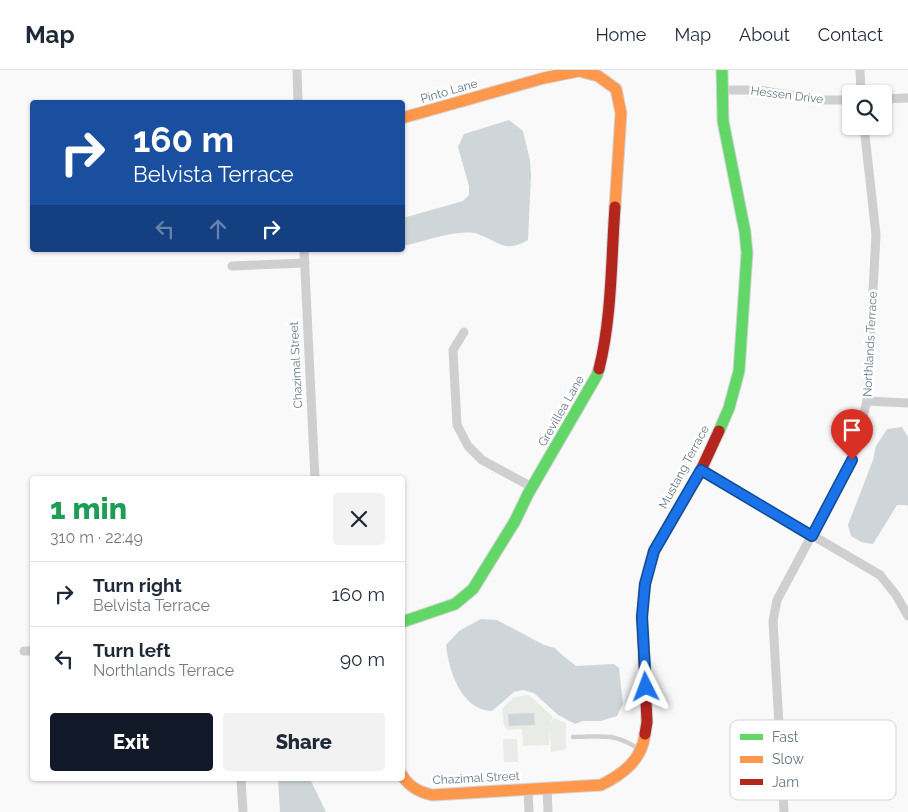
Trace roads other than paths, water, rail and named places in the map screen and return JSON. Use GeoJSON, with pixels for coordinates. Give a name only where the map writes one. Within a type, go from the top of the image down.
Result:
{"type":"FeatureCollection","features":[{"type":"Feature","properties":{"kind":"street"},"geometry":{"type":"LineString","coordinates":[[297,70],[298,100]]}},
{"type":"Feature","properties":{"kind":"street","name":"Mustang Terrace"},"geometry":{"type":"LineString","coordinates":[[528,789],[601,785],[619,776],[634,761],[644,743],[647,722],[642,617],[645,584],[654,551],[701,470],[729,408],[739,371],[747,253],[745,232],[723,121],[722,70]]}},
{"type":"Feature","properties":{"kind":"street"},"geometry":{"type":"LineString","coordinates":[[860,70],[861,85]]}},
{"type":"Feature","properties":{"kind":"street","name":"Pinto Lane"},"geometry":{"type":"LineString","coordinates":[[405,117],[542,74],[580,71],[598,76],[616,89]]}},
{"type":"Feature","properties":{"kind":"street","name":"Grevillea Lane"},"geometry":{"type":"LineString","coordinates":[[405,621],[455,604],[473,589],[516,521],[532,487],[597,375],[604,348],[621,113],[616,89]]}},
{"type":"Feature","properties":{"kind":"street","name":"Hessen Drive"},"geometry":{"type":"LineString","coordinates":[[722,90],[759,90],[820,100],[842,100]]}},
{"type":"Feature","properties":{"kind":"street"},"geometry":{"type":"LineString","coordinates":[[892,99],[908,98]]}},
{"type":"Feature","properties":{"kind":"street","name":"Northlands Terrace"},"geometry":{"type":"LineString","coordinates":[[779,720],[774,620],[777,600],[852,460],[867,400],[876,235],[865,135]]}},
{"type":"Feature","properties":{"kind":"street","name":"Chazimal Street"},"geometry":{"type":"LineString","coordinates":[[304,252],[315,476]]}},
{"type":"Feature","properties":{"kind":"street"},"geometry":{"type":"LineString","coordinates":[[232,266],[304,263]]}},
{"type":"Feature","properties":{"kind":"street"},"geometry":{"type":"LineString","coordinates":[[464,332],[453,350],[458,425],[468,446],[482,460],[532,487]]}},
{"type":"Feature","properties":{"kind":"street"},"geometry":{"type":"LineString","coordinates":[[867,400],[908,404]]}},
{"type":"Feature","properties":{"kind":"street"},"geometry":{"type":"LineString","coordinates":[[701,470],[880,575],[896,595],[908,616]]}},
{"type":"Feature","properties":{"kind":"street","name":"Chazimal Street"},"geometry":{"type":"LineString","coordinates":[[405,780],[418,792],[432,795],[528,789]]}},
{"type":"Feature","properties":{"kind":"street"},"geometry":{"type":"LineString","coordinates":[[241,781],[242,812]]}},
{"type":"Feature","properties":{"kind":"street"},"geometry":{"type":"LineString","coordinates":[[547,788],[548,812]]}},
{"type":"Feature","properties":{"kind":"street"},"geometry":{"type":"LineString","coordinates":[[528,789],[530,812]]}},
{"type":"Feature","properties":{"kind":"lane"},"geometry":{"type":"LineString","coordinates":[[573,737],[612,736],[640,750]]}}]}
